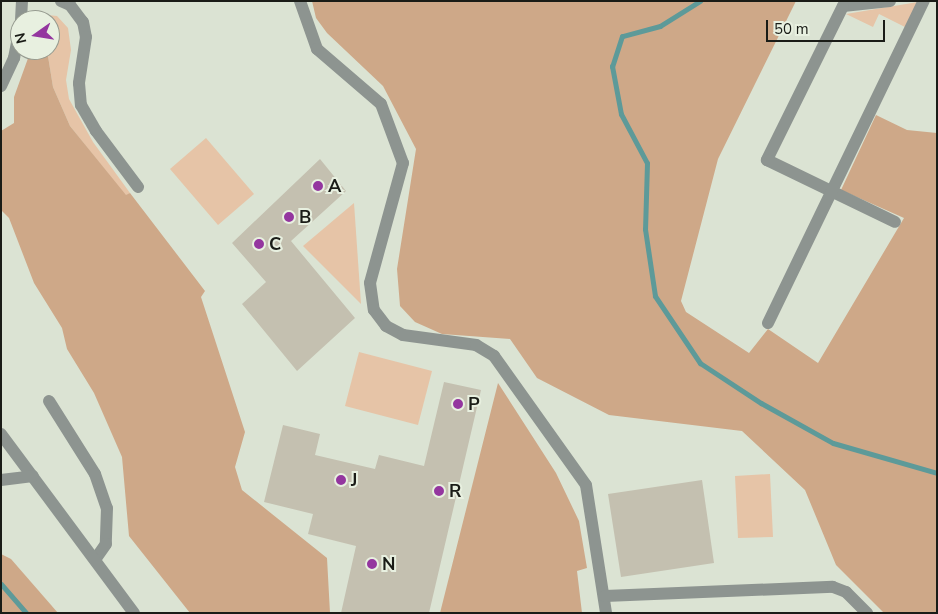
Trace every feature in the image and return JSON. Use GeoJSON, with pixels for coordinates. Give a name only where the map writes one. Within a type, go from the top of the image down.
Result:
{"type":"FeatureCollection","features":[{"type":"Feature","properties":{"kind":"street"},"geometry":{"type":"LineString","coordinates":[[61,1],[83,22],[86,37],[79,83],[81,104],[96,131],[138,187]]}},
{"type":"Feature","properties":{"kind":"street"},"geometry":{"type":"LineString","coordinates":[[300,1],[317,49],[381,104],[403,163],[370,283],[374,310],[386,326],[403,335],[476,345],[494,356],[586,485],[605,596],[606,613]]}},
{"type":"Feature","properties":{"kind":"street"},"geometry":{"type":"LineString","coordinates":[[890,1],[843,6],[767,160],[896,222]]}},
{"type":"Feature","properties":{"kind":"street"},"geometry":{"type":"LineString","coordinates":[[768,323],[834,192],[924,1]]}},
{"type":"Feature","properties":{"kind":"street"},"geometry":{"type":"LineString","coordinates":[[1,86],[13,60]]}},
{"type":"Feature","properties":{"kind":"street"},"geometry":{"type":"LineString","coordinates":[[49,401],[95,474],[107,508],[106,544],[94,560]]}},
{"type":"Feature","properties":{"kind":"street"},"geometry":{"type":"LineString","coordinates":[[1,434],[134,613]]}},
{"type":"Feature","properties":{"kind":"street"},"geometry":{"type":"LineString","coordinates":[[1,480],[33,476]]}},
{"type":"Feature","properties":{"kind":"street"},"geometry":{"type":"LineString","coordinates":[[605,596],[833,587],[846,592],[867,613]]}},
{"type":"Feature","properties":{"kind":"shaded area"},"geometry":{"type":"Polygon","coordinates":[[[312,1],[796,1],[718,159],[681,301],[686,312],[749,353],[768,329],[818,363],[904,218],[841,190],[876,115],[907,130],[937,133],[937,613],[884,613],[836,565],[805,490],[742,431],[609,415],[537,378],[510,339],[442,334],[415,322],[400,306],[397,269],[416,149],[383,86],[327,33],[316,18],[312,1]]]}},
{"type":"Feature","properties":{"kind":"shaded area"},"geometry":{"type":"Polygon","coordinates":[[[918,2],[905,27],[879,14],[873,27],[846,14],[918,2]]]}},
{"type":"Feature","properties":{"kind":"shaded area"},"geometry":{"type":"Polygon","coordinates":[[[60,19],[68,28],[71,50],[66,80],[69,99],[93,142],[130,193],[126,196],[70,126],[53,87],[49,60],[60,60],[60,19]]]}},
{"type":"Feature","properties":{"kind":"shaded area"},"geometry":{"type":"Polygon","coordinates":[[[27,60],[49,60],[53,87],[70,126],[126,195],[130,193],[205,291],[201,297],[245,432],[235,467],[242,490],[327,558],[330,613],[190,613],[129,536],[122,457],[94,393],[67,349],[62,328],[34,283],[9,218],[1,210],[1,131],[14,123],[14,97],[27,60]]]}},
{"type":"Feature","properties":{"kind":"shaded area"},"geometry":{"type":"Polygon","coordinates":[[[206,138],[254,194],[218,225],[170,169],[206,138]]]}},
{"type":"Feature","properties":{"kind":"shaded area"},"geometry":{"type":"Polygon","coordinates":[[[354,203],[361,304],[303,246],[354,203]]]}},
{"type":"Feature","properties":{"kind":"shaded area"},"geometry":{"type":"Polygon","coordinates":[[[359,352],[432,371],[418,425],[345,406],[359,352]]]}},
{"type":"Feature","properties":{"kind":"shaded area"},"geometry":{"type":"Polygon","coordinates":[[[498,383],[556,473],[579,521],[587,568],[577,571],[582,613],[440,613],[498,383]]]}},
{"type":"Feature","properties":{"kind":"shaded area"},"geometry":{"type":"Polygon","coordinates":[[[770,474],[773,537],[738,538],[735,476],[770,474]]]}},
{"type":"Feature","properties":{"kind":"shaded area"},"geometry":{"type":"Polygon","coordinates":[[[1,554],[11,559],[58,613],[1,613],[1,554]]]}},
{"type":"Feature","properties":{"kind":"building"},"geometry":{"type":"Polygon","coordinates":[[[320,159],[346,191],[291,241],[355,318],[297,371],[242,304],[266,282],[232,243],[320,159]]]}},
{"type":"Feature","properties":{"kind":"building"},"geometry":{"type":"Polygon","coordinates":[[[444,382],[481,390],[429,613],[341,613],[356,546],[308,534],[313,514],[264,502],[283,425],[320,434],[315,455],[375,469],[379,455],[424,466],[444,382]]]}},
{"type":"Feature","properties":{"kind":"building"},"geometry":{"type":"Polygon","coordinates":[[[702,480],[714,563],[621,577],[608,494],[702,480]]]}},
{"type":"Feature","properties":{"kind":"waterway"},"geometry":{"type":"LineString","coordinates":[[700,1],[660,26],[622,36],[612,66],[621,114],[647,163],[645,229],[655,296],[700,363],[761,403],[833,443],[937,473]]}},
{"type":"Feature","properties":{"kind":"waterway"},"geometry":{"type":"LineString","coordinates":[[1,584],[26,613]]}},
{"type":"Feature","properties":{"kind":"place","name":"A"},"geometry":{"type":"Point","coordinates":[318,186]}},
{"type":"Feature","properties":{"kind":"place","name":"B"},"geometry":{"type":"Point","coordinates":[289,217]}},
{"type":"Feature","properties":{"kind":"place","name":"C"},"geometry":{"type":"Point","coordinates":[259,244]}},
{"type":"Feature","properties":{"kind":"place","name":"P"},"geometry":{"type":"Point","coordinates":[458,404]}},
{"type":"Feature","properties":{"kind":"place","name":"J"},"geometry":{"type":"Point","coordinates":[341,480]}},
{"type":"Feature","properties":{"kind":"place","name":"R"},"geometry":{"type":"Point","coordinates":[439,491]}},
{"type":"Feature","properties":{"kind":"place","name":"N"},"geometry":{"type":"Point","coordinates":[372,564]}}]}
